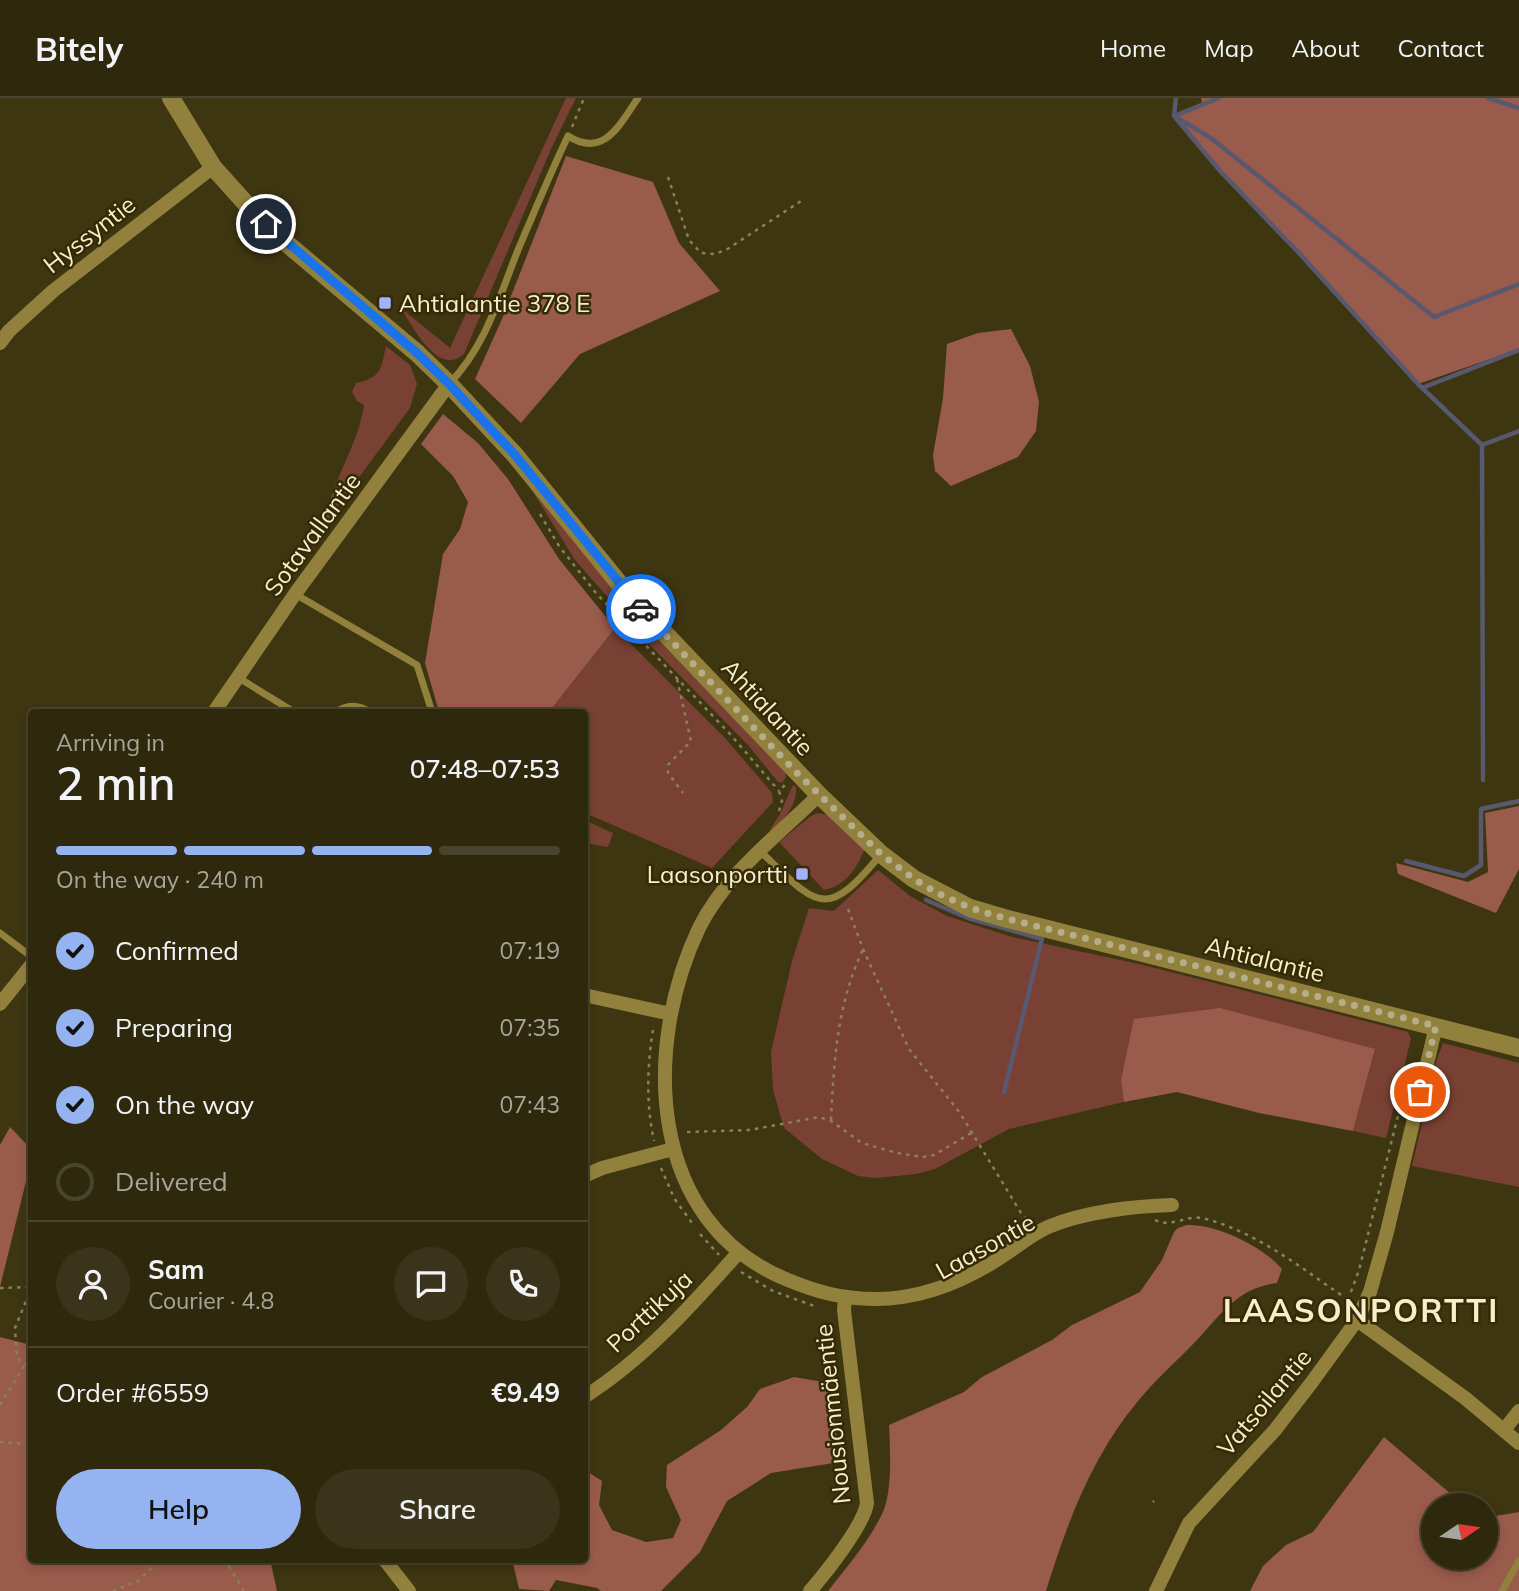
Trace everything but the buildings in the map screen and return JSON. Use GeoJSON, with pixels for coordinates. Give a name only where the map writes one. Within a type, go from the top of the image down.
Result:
{"type":"FeatureCollection","features":[{"type":"Feature","properties":{"kind":"street","name":"Ahtialantie"},"geometry":{"type":"LineString","coordinates":[[171,98],[213,167],[285,242],[417,353],[449,384],[515,455],[631,598],[819,795],[881,854],[914,879],[971,908],[1004,918],[1519,1048]]}},
{"type":"Feature","properties":{"kind":"street","name":"Hyssyntie"},"geometry":{"type":"LineString","coordinates":[[0,343],[9,331],[53,291],[213,167]]}},
{"type":"Feature","properties":{"kind":"street","name":"Sotavallantie"},"geometry":{"type":"LineString","coordinates":[[216,709],[295,594],[449,384]]}},
{"type":"Feature","properties":{"kind":"street","name":"Laasontie"},"geometry":{"type":"LineString","coordinates":[[819,795],[730,882],[713,904],[699,928],[663,1012],[665,1107],[673,1149],[688,1189],[734,1257],[845,1304],[941,1288],[982,1269],[1040,1231],[1066,1221],[1136,1206],[1172,1205]]}},
{"type":"Feature","properties":{"kind":"street"},"geometry":{"type":"LineString","coordinates":[[0,1004],[28,969]]}},
{"type":"Feature","properties":{"kind":"street"},"geometry":{"type":"LineString","coordinates":[[588,996],[663,1012]]}},
{"type":"Feature","properties":{"kind":"street","name":"Vatsoilantie"},"geometry":{"type":"LineString","coordinates":[[1156,1591],[1189,1523],[1275,1430],[1357,1320],[1370,1292],[1387,1232],[1436,1026]]}},
{"type":"Feature","properties":{"kind":"street"},"geometry":{"type":"LineString","coordinates":[[588,1174],[673,1149]]}},
{"type":"Feature","properties":{"kind":"street","name":"Porttikuja"},"geometry":{"type":"LineString","coordinates":[[588,1394],[687,1311],[734,1257]]}},
{"type":"Feature","properties":{"kind":"street","name":"Nousionmäentie"},"geometry":{"type":"LineString","coordinates":[[810,1591],[842,1550],[866,1509],[866,1476],[845,1304]]}},
{"type":"Feature","properties":{"kind":"street"},"geometry":{"type":"LineString","coordinates":[[1357,1320],[1465,1398],[1519,1443]]}},
{"type":"Feature","properties":{"kind":"street"},"geometry":{"type":"LineString","coordinates":[[1504,1430],[1519,1411]]}},
{"type":"Feature","properties":{"kind":"street"},"geometry":{"type":"LineString","coordinates":[[387,1563],[409,1591]]}},
{"type":"Feature","properties":{"kind":"lane"},"geometry":{"type":"LineString","coordinates":[[449,384],[468,363],[485,332],[568,136],[589,145],[601,142],[611,135],[638,98]]}},
{"type":"Feature","properties":{"kind":"lane"},"geometry":{"type":"LineString","coordinates":[[295,594],[417,665],[431,709]]}},
{"type":"Feature","properties":{"kind":"lane"},"geometry":{"type":"LineString","coordinates":[[239,678],[289,709]]}},
{"type":"Feature","properties":{"kind":"lane"},"geometry":{"type":"LineString","coordinates":[[342,709],[358,706],[364,709]]}},
{"type":"Feature","properties":{"kind":"lane"},"geometry":{"type":"LineString","coordinates":[[761,852],[803,892],[820,900],[842,895],[881,854]]}},
{"type":"Feature","properties":{"kind":"lane"},"geometry":{"type":"LineString","coordinates":[[0,933],[28,954]]}},
{"type":"Feature","properties":{"kind":"lane"},"geometry":{"type":"LineString","coordinates":[[1502,1591],[1519,1562]]}},
{"type":"Feature","properties":{"kind":"path"},"geometry":{"type":"LineString","coordinates":[[568,136],[584,98]]}},
{"type":"Feature","properties":{"kind":"path"},"geometry":{"type":"LineString","coordinates":[[668,177],[689,240],[701,253],[714,254],[726,250],[804,199]]}},
{"type":"Feature","properties":{"kind":"path"},"geometry":{"type":"LineString","coordinates":[[677,679],[691,741],[668,765],[667,773],[683,793]]}},
{"type":"Feature","properties":{"kind":"path"},"geometry":{"type":"LineString","coordinates":[[776,814],[782,801],[779,791],[797,773]]}},
{"type":"Feature","properties":{"kind":"path"},"geometry":{"type":"LineString","coordinates":[[848,909],[863,949],[909,1049],[973,1132],[1021,1213],[1040,1231]]}},
{"type":"Feature","properties":{"kind":"path"},"geometry":{"type":"LineString","coordinates":[[831,1121],[835,1046],[849,978],[863,949]]}},
{"type":"Feature","properties":{"kind":"path"},"geometry":{"type":"LineString","coordinates":[[663,1012],[650,1048],[651,1126],[657,1153],[674,1198],[709,1244],[734,1257],[757,1282],[790,1299],[833,1311],[845,1304]]}},
{"type":"Feature","properties":{"kind":"path"},"geometry":{"type":"LineString","coordinates":[[1152,1217],[1156,1222],[1166,1224],[1195,1217],[1224,1224],[1257,1240],[1348,1300],[1359,1270],[1409,1074]]}},
{"type":"Feature","properties":{"kind":"path"},"geometry":{"type":"LineString","coordinates":[[669,1134],[750,1130],[819,1117],[831,1121],[862,1143],[911,1156],[934,1155],[973,1132]]}},
{"type":"Feature","properties":{"kind":"path"},"geometry":{"type":"LineString","coordinates":[[0,1288],[28,1286]]}},
{"type":"Feature","properties":{"kind":"path"},"geometry":{"type":"LineString","coordinates":[[28,1294],[15,1328],[17,1358],[28,1368]]}},
{"type":"Feature","properties":{"kind":"path"},"geometry":{"type":"LineString","coordinates":[[0,1405],[24,1365]]}},
{"type":"Feature","properties":{"kind":"path"},"geometry":{"type":"LineString","coordinates":[[0,1442],[28,1444]]}},
{"type":"Feature","properties":{"kind":"path"},"geometry":{"type":"LineString","coordinates":[[113,1591],[138,1581],[157,1563]]}},
{"type":"Feature","properties":{"kind":"path"},"geometry":{"type":"LineString","coordinates":[[226,1563],[244,1591]]}},
{"type":"Feature","properties":{"kind":"shaded area"},"geometry":{"type":"Polygon","coordinates":[[[566,98],[576,98],[551,149],[464,354],[455,360],[436,355],[419,337],[401,308],[450,348],[566,98]]]}},
{"type":"Feature","properties":{"kind":"shaded area"},"geometry":{"type":"Polygon","coordinates":[[[1201,98],[1519,98],[1519,349],[1418,384],[1221,172],[1174,116],[1202,105],[1201,98]]]}},
{"type":"Feature","properties":{"kind":"shaded area"},"geometry":{"type":"Polygon","coordinates":[[[566,156],[653,182],[679,243],[720,291],[580,354],[521,423],[475,379],[502,319],[566,156]]]}},
{"type":"Feature","properties":{"kind":"shaded area"},"geometry":{"type":"Polygon","coordinates":[[[1011,329],[1030,366],[1039,402],[1036,431],[1018,457],[951,486],[935,471],[933,455],[943,398],[947,344],[978,333],[1011,329]]]}},
{"type":"Feature","properties":{"kind":"shaded area"},"geometry":{"type":"Polygon","coordinates":[[[386,346],[410,365],[417,384],[410,408],[324,525],[332,494],[361,420],[364,405],[357,401],[352,392],[356,383],[371,378],[379,371],[386,346]]]}},
{"type":"Feature","properties":{"kind":"shaded area"},"geometry":{"type":"Polygon","coordinates":[[[443,414],[478,443],[508,479],[559,559],[615,628],[551,709],[438,709],[425,663],[443,554],[460,529],[468,502],[453,476],[421,444],[443,414]]]}},
{"type":"Feature","properties":{"kind":"shaded area"},"geometry":{"type":"Polygon","coordinates":[[[530,487],[533,487],[566,532],[641,623],[785,769],[786,777],[782,783],[778,782],[748,745],[648,643],[575,560],[530,487]]]}},
{"type":"Feature","properties":{"kind":"shaded area"},"geometry":{"type":"Polygon","coordinates":[[[615,628],[726,739],[772,793],[773,802],[712,868],[588,814],[588,709],[551,709],[615,628]]]}},
{"type":"Feature","properties":{"kind":"shaded area"},"geometry":{"type":"Polygon","coordinates":[[[793,785],[796,787],[796,793],[792,807],[779,824],[769,831],[780,814],[793,785]]]}},
{"type":"Feature","properties":{"kind":"shaded area"},"geometry":{"type":"Polygon","coordinates":[[[1519,806],[1519,869],[1496,913],[1398,874],[1396,863],[1468,882],[1488,872],[1485,813],[1519,806]]]}},
{"type":"Feature","properties":{"kind":"shaded area"},"geometry":{"type":"Polygon","coordinates":[[[818,813],[828,815],[864,850],[858,864],[844,881],[824,890],[779,842],[818,813]]]}},
{"type":"Feature","properties":{"kind":"shaded area"},"geometry":{"type":"Polygon","coordinates":[[[588,822],[613,833],[608,847],[588,844],[588,822]]]}},
{"type":"Feature","properties":{"kind":"shaded area"},"geometry":{"type":"Polygon","coordinates":[[[878,870],[910,896],[947,916],[1012,937],[1139,964],[1408,1032],[1411,1039],[1386,1138],[1353,1131],[1375,1049],[1121,1080],[1124,1102],[1009,1129],[935,1169],[916,1174],[877,1178],[858,1176],[822,1159],[784,1128],[773,1090],[771,1052],[792,961],[809,908],[834,911],[878,870]]]}},
{"type":"Feature","properties":{"kind":"shaded area"},"geometry":{"type":"Polygon","coordinates":[[[1220,1008],[1375,1049],[1353,1131],[1259,1113],[1177,1092],[1124,1102],[1121,1080],[1134,1019],[1220,1008]]]}},
{"type":"Feature","properties":{"kind":"shaded area"},"geometry":{"type":"Polygon","coordinates":[[[1443,1043],[1519,1063],[1519,1187],[1412,1166],[1443,1043]]]}},
{"type":"Feature","properties":{"kind":"shaded area"},"geometry":{"type":"Polygon","coordinates":[[[10,1127],[28,1146],[28,1173],[0,1287],[0,1145],[10,1127]]]}},
{"type":"Feature","properties":{"kind":"shaded area"},"geometry":{"type":"Polygon","coordinates":[[[1187,1225],[1212,1228],[1252,1245],[1282,1269],[1277,1283],[1252,1290],[1223,1311],[1152,1385],[1122,1422],[1094,1467],[1083,1491],[1046,1591],[828,1591],[864,1544],[886,1505],[890,1470],[889,1425],[964,1392],[982,1377],[1052,1340],[1072,1325],[1140,1292],[1162,1260],[1174,1232],[1187,1225]]]}},
{"type":"Feature","properties":{"kind":"shaded area"},"geometry":{"type":"Polygon","coordinates":[[[0,1337],[28,1344],[28,1563],[271,1563],[277,1591],[0,1591],[0,1337]]]}},
{"type":"Feature","properties":{"kind":"shaded area"},"geometry":{"type":"Polygon","coordinates":[[[794,1377],[829,1383],[840,1462],[771,1473],[727,1501],[700,1552],[661,1591],[601,1591],[556,1580],[549,1591],[519,1589],[513,1563],[588,1563],[588,1472],[602,1481],[599,1505],[612,1530],[646,1542],[673,1538],[681,1520],[666,1487],[667,1465],[721,1430],[747,1407],[760,1389],[794,1377]]]}},
{"type":"Feature","properties":{"kind":"shaded area"},"geometry":{"type":"Polygon","coordinates":[[[1384,1437],[1450,1493],[1421,1493],[1421,1570],[1498,1570],[1498,1516],[1519,1512],[1519,1591],[1250,1591],[1263,1566],[1286,1545],[1313,1532],[1384,1437]]]}},
{"type":"Feature","properties":{"kind":"waterway"},"geometry":{"type":"LineString","coordinates":[[1176,98],[1174,116],[1211,138],[1434,317],[1519,284]]}},
{"type":"Feature","properties":{"kind":"waterway"},"geometry":{"type":"LineString","coordinates":[[1219,98],[1174,116],[1221,172],[1418,384],[1482,445],[1483,780]]}},
{"type":"Feature","properties":{"kind":"waterway"},"geometry":{"type":"LineString","coordinates":[[1488,98],[1519,108]]}},
{"type":"Feature","properties":{"kind":"waterway"},"geometry":{"type":"LineString","coordinates":[[1422,388],[1519,350]]}},
{"type":"Feature","properties":{"kind":"waterway"},"geometry":{"type":"LineString","coordinates":[[1482,445],[1519,431]]}},
{"type":"Feature","properties":{"kind":"waterway"},"geometry":{"type":"LineString","coordinates":[[1406,861],[1464,876],[1481,865],[1481,809],[1519,801]]}},
{"type":"Feature","properties":{"kind":"waterway"},"geometry":{"type":"LineString","coordinates":[[926,900],[968,918],[1042,939],[1004,1092]]}},
{"type":"Feature","properties":{"kind":"way so far"},"geometry":{"type":"LineString","coordinates":[[641,609],[819,795],[881,854],[925,887],[971,908],[1004,918],[1436,1026],[1420,1092]]}},
{"type":"Feature","properties":{"kind":"place","name":"Ahtialantie 378 E"},"geometry":{"type":"Point","coordinates":[385,303]}},
{"type":"Feature","properties":{"kind":"place","name":"Laasonportti"},"geometry":{"type":"Point","coordinates":[802,874]}},
{"type":"Feature","properties":{"kind":"district","name":"LAASONPORTTI"},"geometry":{"type":"Point","coordinates":[1361,1310]}},
{"type":"Feature","properties":{"kind":"route"},"geometry":{"type":"LineString","coordinates":[[266,224],[417,353],[449,384],[515,455],[641,609]]}}]}
